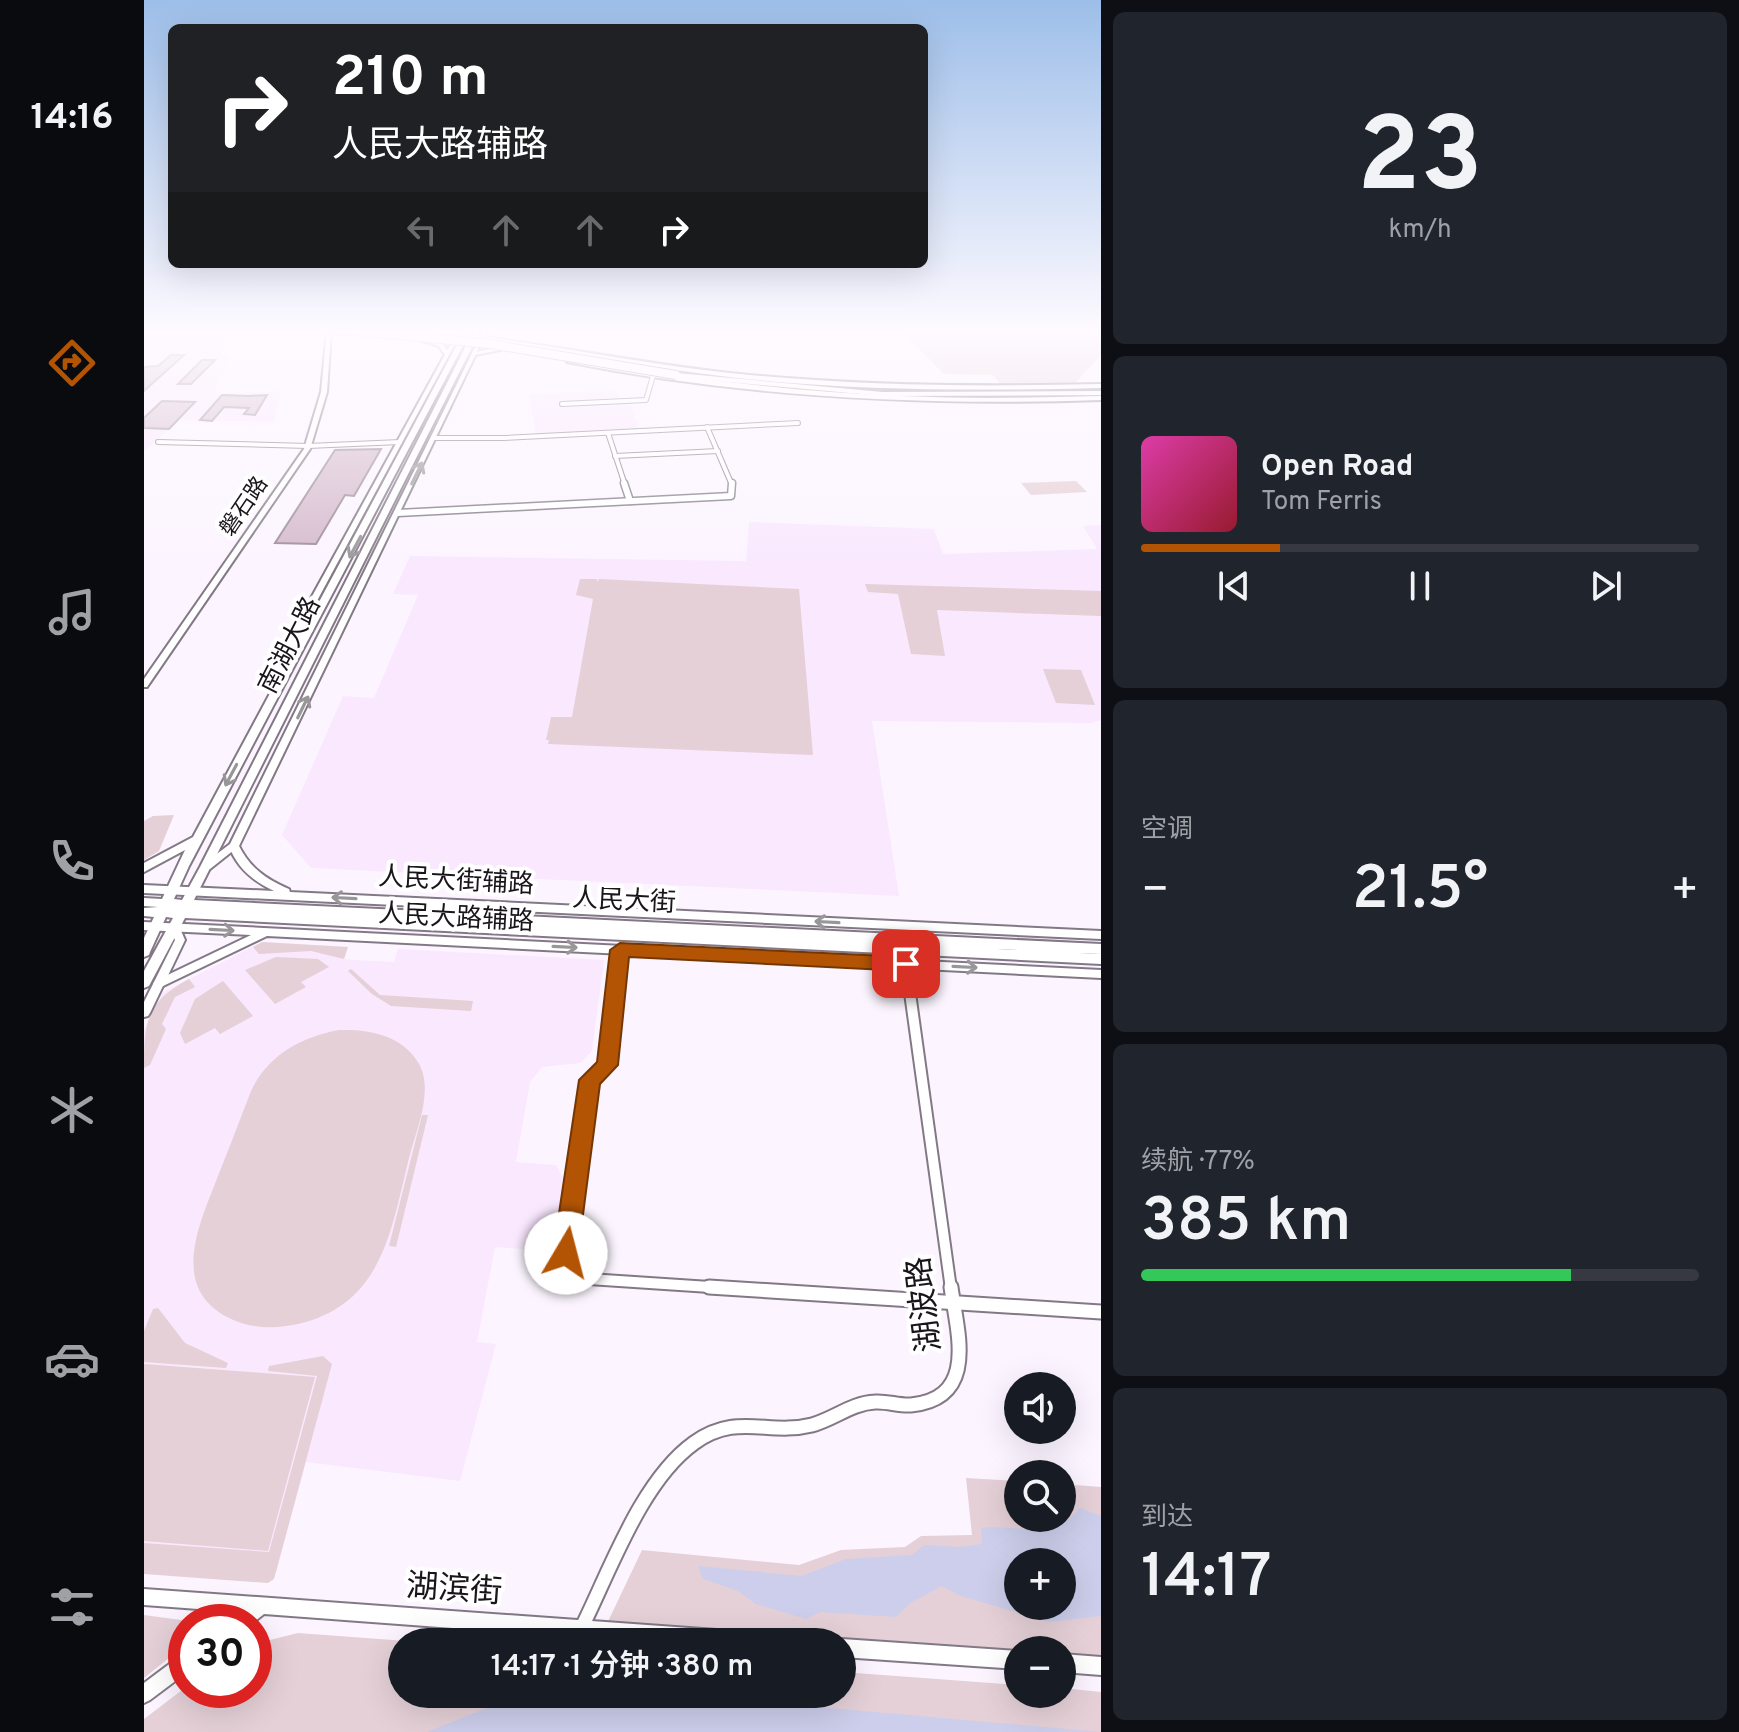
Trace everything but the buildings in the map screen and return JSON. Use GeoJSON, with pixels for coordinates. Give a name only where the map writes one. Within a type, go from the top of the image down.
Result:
{"type":"FeatureCollection","features":[{"type":"Feature","properties":{"kind":"main road","name":"南湖大路"},"geometry":{"type":"LineString","coordinates":[[144,952],[155,914],[430,410]]}},
{"type":"Feature","properties":{"kind":"main road","name":"南湖大路"},"geometry":{"type":"LineString","coordinates":[[144,983],[206,867],[433,410]]}},
{"type":"Feature","properties":{"kind":"main road"},"geometry":{"type":"LineString","coordinates":[[144,868],[186,847],[200,834]]}},
{"type":"Feature","properties":{"kind":"main road"},"geometry":{"type":"LineString","coordinates":[[234,846],[239,861],[264,882],[285,893],[305,896]]}},
{"type":"Feature","properties":{"kind":"main road","name":"人民大街辅路"},"geometry":{"type":"LineString","coordinates":[[144,889],[155,914],[193,891],[1101,935]]}},
{"type":"Feature","properties":{"kind":"main road","name":"人民大街"},"geometry":{"type":"LineString","coordinates":[[144,902],[155,914],[184,909],[1101,949]]}},
{"type":"Feature","properties":{"kind":"main road","name":"人民大街"},"geometry":{"type":"LineString","coordinates":[[184,909],[1101,959]]}},
{"type":"Feature","properties":{"kind":"main road","name":"人民大路辅路"},"geometry":{"type":"LineString","coordinates":[[155,914],[174,927],[1101,974]]}},
{"type":"Feature","properties":{"kind":"main road"},"geometry":{"type":"LineString","coordinates":[[159,984],[250,938],[286,933]]}},
{"type":"Feature","properties":{"kind":"street","name":"磐石路"},"geometry":{"type":"LineString","coordinates":[[144,685],[308,446],[319,410]]}},
{"type":"Feature","properties":{"kind":"street"},"geometry":{"type":"LineString","coordinates":[[289,665],[292,640],[417,410]]}},
{"type":"Feature","properties":{"kind":"street"},"geometry":{"type":"LineString","coordinates":[[206,867],[234,846],[398,513],[434,438],[444,410]]}},
{"type":"Feature","properties":{"kind":"street"},"geometry":{"type":"LineString","coordinates":[[434,438],[798,423]]}},
{"type":"Feature","properties":{"kind":"street"},"geometry":{"type":"LineString","coordinates":[[398,513],[731,496],[732,481],[707,427]]}},
{"type":"Feature","properties":{"kind":"street"},"geometry":{"type":"LineString","coordinates":[[608,433],[630,501]]}},
{"type":"Feature","properties":{"kind":"street"},"geometry":{"type":"LineString","coordinates":[[158,442],[308,446],[400,442]]}},
{"type":"Feature","properties":{"kind":"street"},"geometry":{"type":"LineString","coordinates":[[615,456],[718,451]]}},
{"type":"Feature","properties":{"kind":"street"},"geometry":{"type":"LineString","coordinates":[[144,1013],[180,940],[174,927]]}},
{"type":"Feature","properties":{"kind":"street"},"geometry":{"type":"LineString","coordinates":[[620,950],[608,1065],[590,1080],[566,1253],[589,1279],[1101,1312]]}},
{"type":"Feature","properties":{"kind":"street","name":"湖波路"},"geometry":{"type":"LineString","coordinates":[[582,1628],[640,1515],[667,1470],[689,1447],[715,1430],[742,1424],[802,1427],[827,1422],[846,1410],[872,1402],[912,1405],[936,1397],[957,1378],[960,1355],[906,964]]}},
{"type":"Feature","properties":{"kind":"street","name":"湖滨街"},"geometry":{"type":"LineString","coordinates":[[144,1597],[225,1604]]}},
{"type":"Feature","properties":{"kind":"street","name":"湖滨街"},"geometry":{"type":"LineString","coordinates":[[272,1608],[553,1628]]}},
{"type":"Feature","properties":{"kind":"street"},"geometry":{"type":"LineString","coordinates":[[856,1649],[1004,1659]]}},
{"type":"Feature","properties":{"kind":"street"},"geometry":{"type":"LineString","coordinates":[[1076,1664],[1101,1666]]}},
{"type":"Feature","properties":{"kind":"street"},"geometry":{"type":"LineString","coordinates":[[144,1694],[168,1676]]}},
{"type":"Feature","properties":{"kind":"shaded area"},"geometry":{"type":"Polygon","coordinates":[[[144,410],[277,410],[274,422],[179,420],[144,451],[144,410]]]}},
{"type":"Feature","properties":{"kind":"shaded area"},"geometry":{"type":"Polygon","coordinates":[[[532,410],[632,410],[639,430],[536,434],[532,410]]]}},
{"type":"Feature","properties":{"kind":"shaded area"},"geometry":{"type":"Polygon","coordinates":[[[1076,481],[1087,492],[1031,495],[1021,483],[1076,481]]]}},
{"type":"Feature","properties":{"kind":"shaded area"},"geometry":{"type":"Polygon","coordinates":[[[749,522],[934,529],[943,554],[1097,549],[1083,526],[1101,525],[1101,720],[1091,723],[872,721],[899,896],[311,868],[282,835],[343,696],[374,698],[418,595],[393,594],[410,556],[746,561],[749,522]]]}},
{"type":"Feature","properties":{"kind":"shaded area"},"geometry":{"type":"Polygon","coordinates":[[[580,579],[799,589],[813,755],[548,744],[549,740],[546,740],[551,717],[572,717],[593,599],[576,595],[580,579]]]}},
{"type":"Feature","properties":{"kind":"shaded area"},"geometry":{"type":"Polygon","coordinates":[[[865,584],[1101,591],[1101,616],[937,610],[945,656],[911,654],[898,594],[868,592],[865,584]]]}},
{"type":"Feature","properties":{"kind":"shaded area"},"geometry":{"type":"Polygon","coordinates":[[[1043,669],[1081,670],[1095,705],[1056,703],[1043,669]]]}},
{"type":"Feature","properties":{"kind":"shaded area"},"geometry":{"type":"Polygon","coordinates":[[[174,815],[159,851],[144,860],[144,821],[153,816],[174,815]]]}},
{"type":"Feature","properties":{"kind":"shaded area"},"geometry":{"type":"Polygon","coordinates":[[[262,942],[348,947],[344,959],[354,960],[394,962],[398,949],[604,960],[592,1051],[580,1063],[542,1067],[530,1082],[516,1162],[556,1165],[563,1178],[552,1251],[495,1247],[477,1342],[496,1344],[460,1481],[306,1462],[276,1573],[144,1563],[144,1030],[162,993],[262,942]]]}},
{"type":"Feature","properties":{"kind":"shaded area"},"geometry":{"type":"Polygon","coordinates":[[[262,942],[348,947],[344,959],[311,951],[259,954],[253,947],[262,942]]]}},
{"type":"Feature","properties":{"kind":"shaded area"},"geometry":{"type":"Polygon","coordinates":[[[276,957],[318,959],[329,967],[301,982],[306,987],[275,1004],[245,970],[276,957]]]}},
{"type":"Feature","properties":{"kind":"shaded area"},"geometry":{"type":"Polygon","coordinates":[[[351,969],[380,995],[473,1001],[471,1011],[391,1006],[372,994],[348,971],[351,969]]]}},
{"type":"Feature","properties":{"kind":"shaded area"},"geometry":{"type":"Polygon","coordinates":[[[189,979],[195,987],[175,997],[162,1024],[166,1029],[150,1065],[144,1068],[150,1015],[164,996],[189,979]]]}},
{"type":"Feature","properties":{"kind":"shaded area"},"geometry":{"type":"Polygon","coordinates":[[[223,981],[253,1016],[220,1034],[215,1028],[185,1044],[180,1033],[195,999],[223,981]]]}},
{"type":"Feature","properties":{"kind":"shaded area"},"geometry":{"type":"Polygon","coordinates":[[[339,1030],[362,1031],[395,1040],[412,1054],[423,1075],[422,1111],[388,1237],[366,1282],[349,1300],[326,1314],[280,1327],[253,1326],[235,1321],[209,1304],[199,1288],[194,1271],[194,1252],[204,1214],[258,1078],[287,1050],[312,1037],[339,1030]]]}},
{"type":"Feature","properties":{"kind":"shaded area"},"geometry":{"type":"Polygon","coordinates":[[[422,1115],[428,1115],[396,1247],[389,1246],[422,1115]]]}},
{"type":"Feature","properties":{"kind":"shaded area"},"geometry":{"type":"Polygon","coordinates":[[[158,1308],[185,1343],[228,1363],[226,1368],[144,1362],[144,1331],[153,1309],[158,1308]]]}},
{"type":"Feature","properties":{"kind":"shaded area"},"geometry":{"type":"Polygon","coordinates":[[[323,1356],[332,1364],[274,1579],[268,1583],[144,1574],[144,1543],[269,1552],[317,1376],[268,1371],[269,1366],[323,1356]]]}},
{"type":"Feature","properties":{"kind":"shaded area"},"geometry":{"type":"Polygon","coordinates":[[[144,1364],[315,1377],[268,1551],[144,1541],[144,1364]]]}},
{"type":"Feature","properties":{"kind":"shaded area"},"geometry":{"type":"Polygon","coordinates":[[[966,1478],[1004,1480],[1004,1532],[1076,1532],[1076,1485],[1101,1487],[1101,1669],[1076,1667],[1076,1636],[1004,1636],[1004,1661],[856,1644],[856,1628],[605,1628],[642,1550],[799,1565],[841,1550],[905,1547],[921,1536],[972,1535],[966,1478]]]}},
{"type":"Feature","properties":{"kind":"shaded area"},"geometry":{"type":"Polygon","coordinates":[[[144,1615],[168,1618],[168,1659],[144,1678],[144,1615]]]}},
{"type":"Feature","properties":{"kind":"shaded area"},"geometry":{"type":"Polygon","coordinates":[[[298,1633],[388,1640],[388,1708],[856,1708],[856,1673],[1004,1684],[1004,1708],[1076,1708],[1076,1689],[1101,1692],[1101,1732],[144,1732],[144,1719],[168,1701],[168,1708],[272,1708],[272,1640],[298,1633]]]}},
{"type":"Feature","properties":{"kind":"water"},"geometry":{"type":"Polygon","coordinates":[[[1080,1508],[1101,1516],[1101,1616],[1076,1619],[1076,1548],[1004,1548],[1004,1609],[961,1596],[942,1586],[910,1603],[896,1617],[820,1612],[806,1619],[756,1604],[738,1591],[703,1579],[698,1566],[802,1576],[846,1559],[912,1555],[924,1545],[960,1547],[982,1544],[981,1528],[1004,1528],[1004,1532],[1076,1532],[1076,1512],[1080,1508]]]}},
{"type":"Feature","properties":{"kind":"water"},"geometry":{"type":"Polygon","coordinates":[[[487,1708],[829,1708],[1101,1732],[427,1732],[487,1708]]]}},
{"type":"Feature","properties":{"kind":"route"},"geometry":{"type":"LineString","coordinates":[[566,1253],[590,1080],[608,1065],[620,950],[906,964]]}}]}
